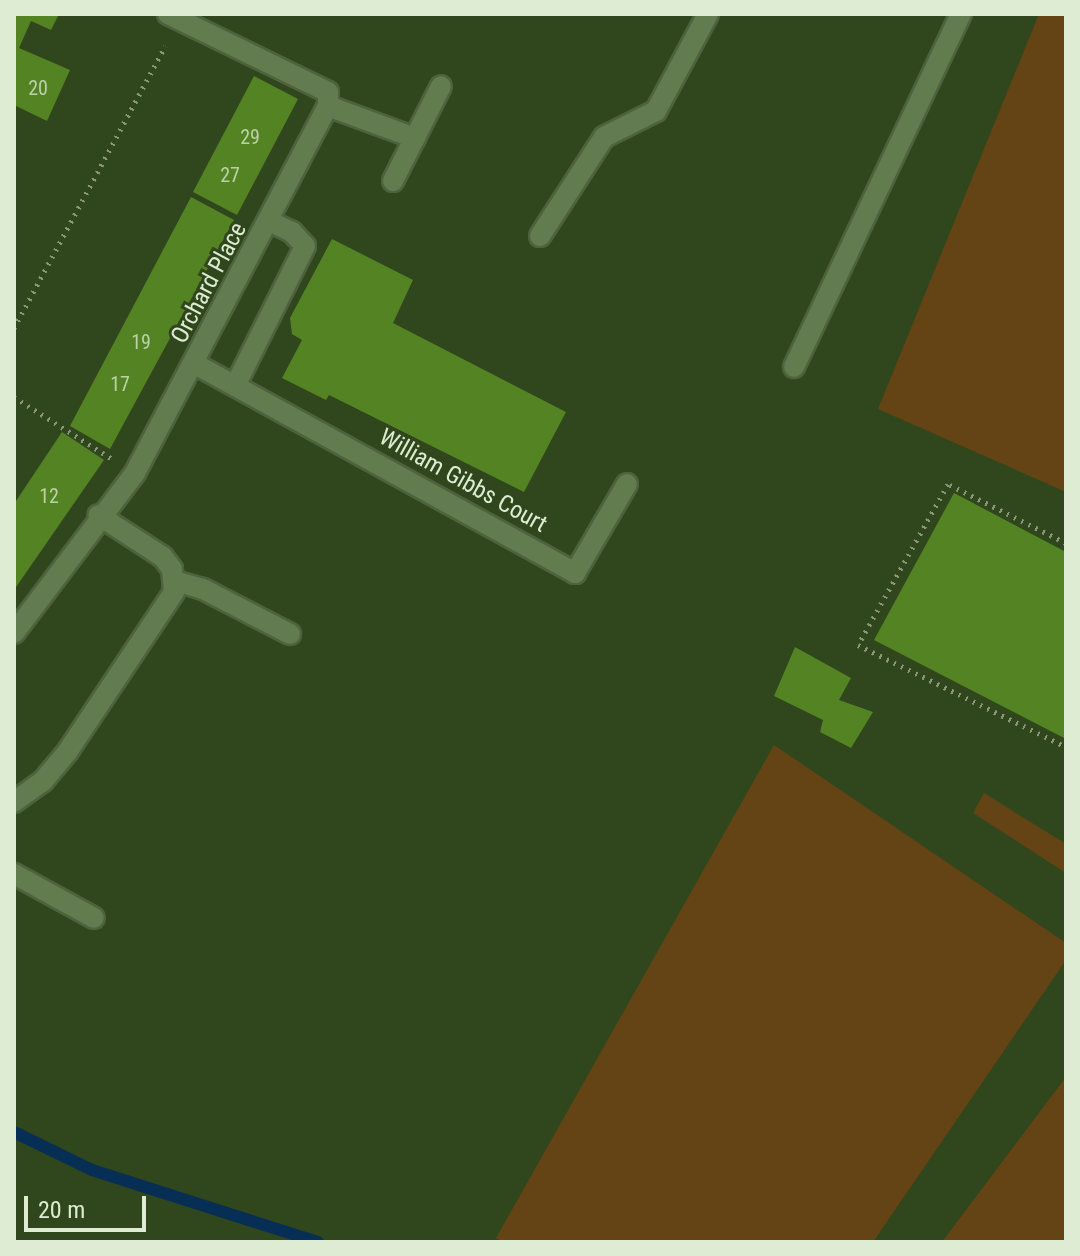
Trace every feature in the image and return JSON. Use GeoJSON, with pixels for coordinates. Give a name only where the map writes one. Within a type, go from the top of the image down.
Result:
{"type":"FeatureCollection","features":[{"type":"Feature","properties":{"kind":"street"},"geometry":{"type":"LineString","coordinates":[[540,236],[604,137],[656,111],[708,14]]}},
{"type":"Feature","properties":{"kind":"street"},"geometry":{"type":"LineString","coordinates":[[794,367],[961,14]]}},
{"type":"Feature","properties":{"kind":"street"},"geometry":{"type":"LineString","coordinates":[[174,17],[328,92],[328,106],[415,138]]}},
{"type":"Feature","properties":{"kind":"street"},"geometry":{"type":"LineString","coordinates":[[393,181],[441,86]]}},
{"type":"Feature","properties":{"kind":"street","name":"Orchard Place"},"geometry":{"type":"LineString","coordinates":[[14,633],[98,515],[135,473],[271,222],[328,106]]}},
{"type":"Feature","properties":{"kind":"street"},"geometry":{"type":"LineString","coordinates":[[236,384],[305,246],[292,232],[271,222]]}},
{"type":"Feature","properties":{"kind":"street","name":"William Gibbs Court"},"geometry":{"type":"LineString","coordinates":[[195,364],[575,573],[627,484]]}},
{"type":"Feature","properties":{"kind":"street"},"geometry":{"type":"LineString","coordinates":[[14,802],[31,793],[68,751],[168,606],[175,581],[163,557],[98,515]]}},
{"type":"Feature","properties":{"kind":"street"},"geometry":{"type":"LineString","coordinates":[[175,581],[203,589],[290,634]]}},
{"type":"Feature","properties":{"kind":"street"},"geometry":{"type":"LineString","coordinates":[[14,874],[94,918]]}},
{"type":"Feature","properties":{"kind":"path"},"geometry":{"type":"LineString","coordinates":[[14,328],[174,17]]}},
{"type":"Feature","properties":{"kind":"path"},"geometry":{"type":"LineString","coordinates":[[14,397],[135,473]]}},
{"type":"Feature","properties":{"kind":"path"},"geometry":{"type":"LineString","coordinates":[[1066,543],[948,484],[858,645],[1066,747]]}},
{"type":"Feature","properties":{"kind":"shaded area"},"geometry":{"type":"Polygon","coordinates":[[[1039,14],[1066,14],[1066,492],[878,409],[1039,14]]]}},
{"type":"Feature","properties":{"kind":"shaded area"},"geometry":{"type":"Polygon","coordinates":[[[774,745],[1066,943],[1066,960],[873,1242],[503,1242],[496,1238],[774,745]]]}},
{"type":"Feature","properties":{"kind":"shaded area"},"geometry":{"type":"Polygon","coordinates":[[[984,793],[1066,844],[1066,873],[973,813],[984,793]]]}},
{"type":"Feature","properties":{"kind":"shaded area"},"geometry":{"type":"Polygon","coordinates":[[[1066,1077],[1066,1242],[942,1242],[1066,1077]]]}},
{"type":"Feature","properties":{"kind":"building"},"geometry":{"type":"Polygon","coordinates":[[[14,14],[59,14],[51,30],[31,21],[19,48],[70,70],[47,121],[14,105],[14,14]]]}},
{"type":"Feature","properties":{"kind":"building"},"geometry":{"type":"Polygon","coordinates":[[[254,76],[298,99],[237,215],[193,192],[254,76]]]}},
{"type":"Feature","properties":{"kind":"building"},"geometry":{"type":"Polygon","coordinates":[[[191,197],[234,220],[110,449],[70,426],[191,197]]]}},
{"type":"Feature","properties":{"kind":"building"},"geometry":{"type":"Polygon","coordinates":[[[332,239],[413,280],[393,323],[566,412],[524,492],[329,395],[326,400],[282,378],[302,340],[292,334],[290,318],[332,239]]]}},
{"type":"Feature","properties":{"kind":"building"},"geometry":{"type":"Polygon","coordinates":[[[62,432],[104,460],[14,590],[14,504],[62,432]]]}},
{"type":"Feature","properties":{"kind":"building"},"geometry":{"type":"Polygon","coordinates":[[[954,493],[1066,552],[1066,739],[874,640],[954,493]]]}},
{"type":"Feature","properties":{"kind":"building"},"geometry":{"type":"Polygon","coordinates":[[[795,647],[851,678],[839,700],[873,712],[851,748],[820,732],[823,720],[774,696],[795,647]]]}},
{"type":"Feature","properties":{"kind":"waterway"},"geometry":{"type":"LineString","coordinates":[[14,1132],[92,1170],[318,1242]]}}]}
